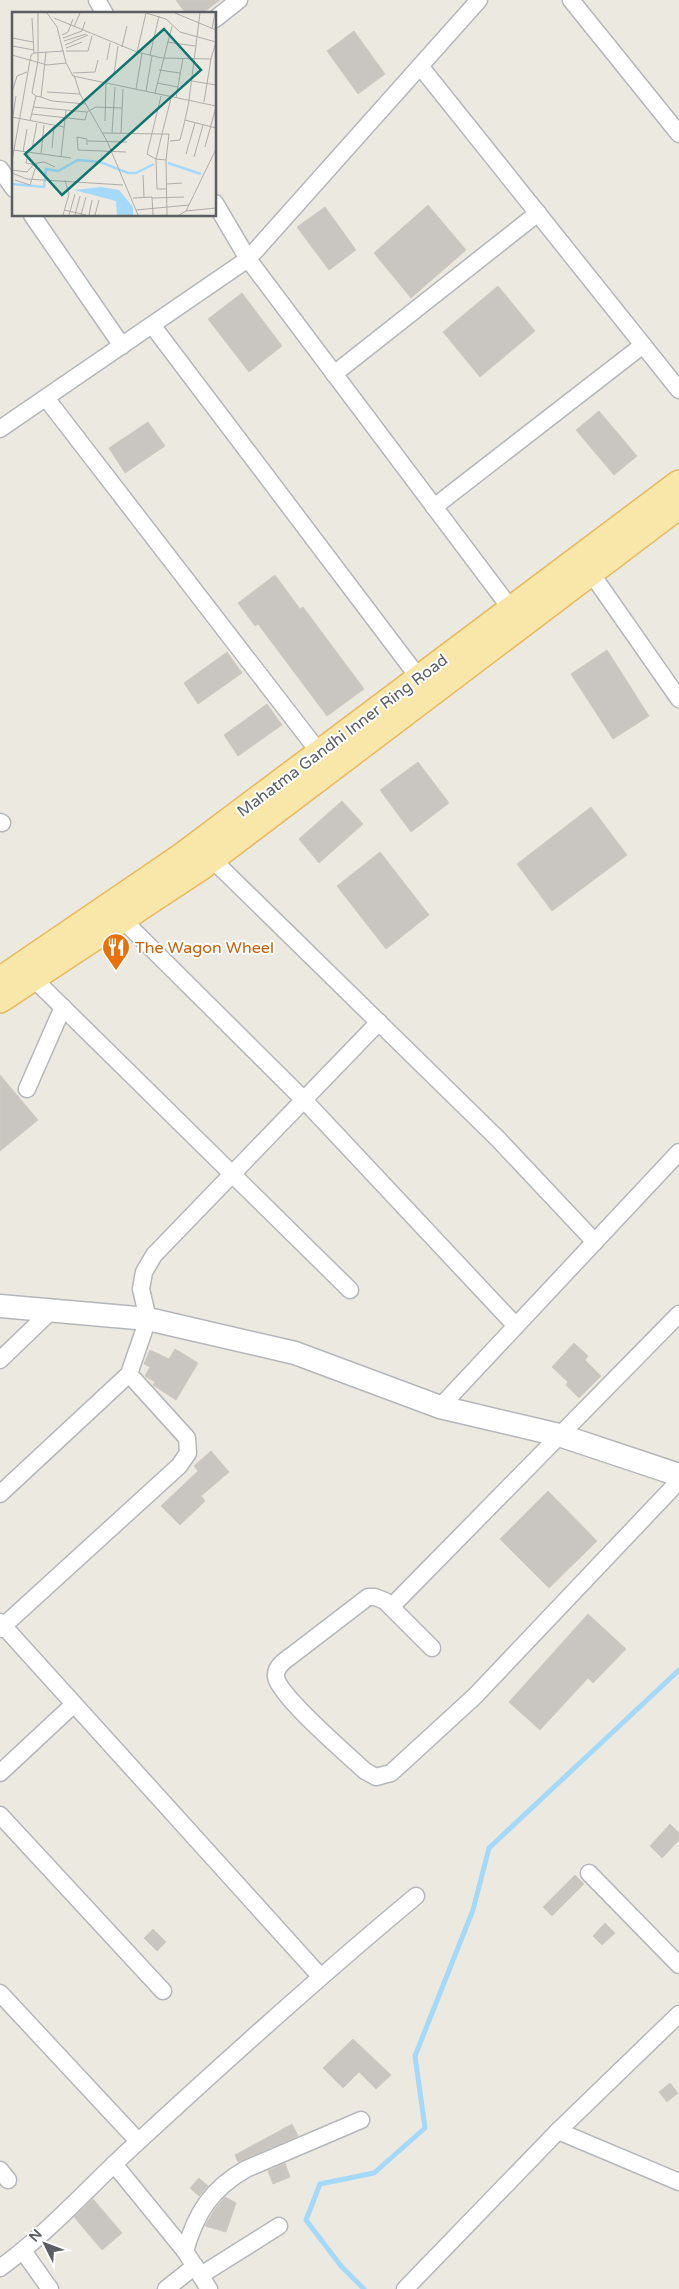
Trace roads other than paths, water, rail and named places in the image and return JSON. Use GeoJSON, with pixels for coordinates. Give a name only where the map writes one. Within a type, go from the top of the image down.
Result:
{"type":"FeatureCollection","features":[{"type":"Feature","properties":{"kind":"main road","name":"Mahatma Gandhi Inner Ring Road"},"geometry":{"type":"LineString","coordinates":[[0,980],[182,855],[679,483]]}},
{"type":"Feature","properties":{"kind":"main road","name":"Mahatma Gandhi Inner Ring Road"},"geometry":{"type":"LineString","coordinates":[[0,1000],[212,859],[679,506]]}},
{"type":"Feature","properties":{"kind":"street"},"geometry":{"type":"LineString","coordinates":[[97,0],[104,12]]}},
{"type":"Feature","properties":{"kind":"street"},"geometry":{"type":"LineString","coordinates":[[216,18],[238,0]]}},
{"type":"Feature","properties":{"kind":"street"},"geometry":{"type":"LineString","coordinates":[[0,429],[248,259],[479,0]]}},
{"type":"Feature","properties":{"kind":"street"},"geometry":{"type":"LineString","coordinates":[[571,0],[679,134]]}},
{"type":"Feature","properties":{"kind":"street"},"geometry":{"type":"LineString","coordinates":[[420,66],[679,390]]}},
{"type":"Feature","properties":{"kind":"street"},"geometry":{"type":"LineString","coordinates":[[0,170],[12,186]]}},
{"type":"Feature","properties":{"kind":"street"},"geometry":{"type":"LineString","coordinates":[[216,205],[248,259],[510,609]]}},
{"type":"Feature","properties":{"kind":"street"},"geometry":{"type":"LineString","coordinates":[[334,374],[538,212]]}},
{"type":"Feature","properties":{"kind":"street"},"geometry":{"type":"LineString","coordinates":[[33,216],[122,346]]}},
{"type":"Feature","properties":{"kind":"street"},"geometry":{"type":"LineString","coordinates":[[152,325],[419,678]]}},
{"type":"Feature","properties":{"kind":"street"},"geometry":{"type":"LineString","coordinates":[[434,507],[643,344]]}},
{"type":"Feature","properties":{"kind":"street"},"geometry":{"type":"LineString","coordinates":[[46,398],[320,752]]}},
{"type":"Feature","properties":{"kind":"street"},"geometry":{"type":"LineString","coordinates":[[591,572],[679,699]]}},
{"type":"Feature","properties":{"kind":"street"},"geometry":{"type":"LineString","coordinates":[[212,859],[498,1139],[595,1242]]}},
{"type":"Feature","properties":{"kind":"street"},"geometry":{"type":"LineString","coordinates":[[122,919],[304,1100],[516,1326]]}},
{"type":"Feature","properties":{"kind":"street"},"geometry":{"type":"LineString","coordinates":[[34,978],[350,1290]]}},
{"type":"Feature","properties":{"kind":"street"},"geometry":{"type":"LineString","coordinates":[[27,1089],[63,1007]]}},
{"type":"Feature","properties":{"kind":"street"},"geometry":{"type":"LineString","coordinates":[[0,1494],[129,1374],[148,1320],[141,1289],[144,1272],[154,1255],[378,1022]]}},
{"type":"Feature","properties":{"kind":"street"},"geometry":{"type":"LineString","coordinates":[[440,1407],[679,1152]]}},
{"type":"Feature","properties":{"kind":"street"},"geometry":{"type":"LineString","coordinates":[[0,1306],[148,1320],[294,1353],[440,1407],[559,1435],[679,1475]]}},
{"type":"Feature","properties":{"kind":"street"},"geometry":{"type":"LineString","coordinates":[[0,1360],[51,1311]]}},
{"type":"Feature","properties":{"kind":"street"},"geometry":{"type":"LineString","coordinates":[[391,1607],[679,1314]]}},
{"type":"Feature","properties":{"kind":"street"},"geometry":{"type":"LineString","coordinates":[[129,1374],[187,1438],[188,1453],[179,1466],[1,1625],[320,1976]]}},
{"type":"Feature","properties":{"kind":"street"},"geometry":{"type":"LineString","coordinates":[[432,1648],[385,1601],[375,1597],[368,1597],[279,1666],[276,1676],[280,1688],[292,1701],[365,1771],[376,1777],[391,1773],[475,1696],[679,1481]]}},
{"type":"Feature","properties":{"kind":"street"},"geometry":{"type":"LineString","coordinates":[[0,1773],[73,1705]]}},
{"type":"Feature","properties":{"kind":"street"},"geometry":{"type":"LineString","coordinates":[[0,1815],[162,1991]]}},
{"type":"Feature","properties":{"kind":"street"},"geometry":{"type":"LineString","coordinates":[[588,1872],[679,1965]]}},
{"type":"Feature","properties":{"kind":"street"},"geometry":{"type":"LineString","coordinates":[[0,2268],[22,2251],[138,2141],[320,1976],[416,1896]]}},
{"type":"Feature","properties":{"kind":"street"},"geometry":{"type":"LineString","coordinates":[[0,1993],[138,2141]]}},
{"type":"Feature","properties":{"kind":"street"},"geometry":{"type":"LineString","coordinates":[[406,2289],[558,2131],[679,2014]]}},
{"type":"Feature","properties":{"kind":"street"},"geometry":{"type":"LineString","coordinates":[[185,2251],[193,2224],[204,2206],[231,2178],[246,2169],[362,2120]]}},
{"type":"Feature","properties":{"kind":"street"},"geometry":{"type":"LineString","coordinates":[[558,2131],[679,2182]]}},
{"type":"Feature","properties":{"kind":"street"},"geometry":{"type":"LineString","coordinates":[[114,2164],[185,2251],[202,2276]]}},
{"type":"Feature","properties":{"kind":"street"},"geometry":{"type":"LineString","coordinates":[[167,2289],[202,2276],[279,2226]]}},
{"type":"Feature","properties":{"kind":"street"},"geometry":{"type":"LineString","coordinates":[[22,2251],[50,2289]]}},
{"type":"Feature","properties":{"kind":"waterway"},"geometry":{"type":"LineString","coordinates":[[364,2289],[341,2266],[306,2220],[320,2184],[374,2173],[425,2128],[415,2056],[473,1910],[489,1848],[679,1670]]}},
{"type":"Feature","properties":{"kind":"place","name":"The Wagon Wheel"},"geometry":{"type":"Point","coordinates":[116,971]}}]}
